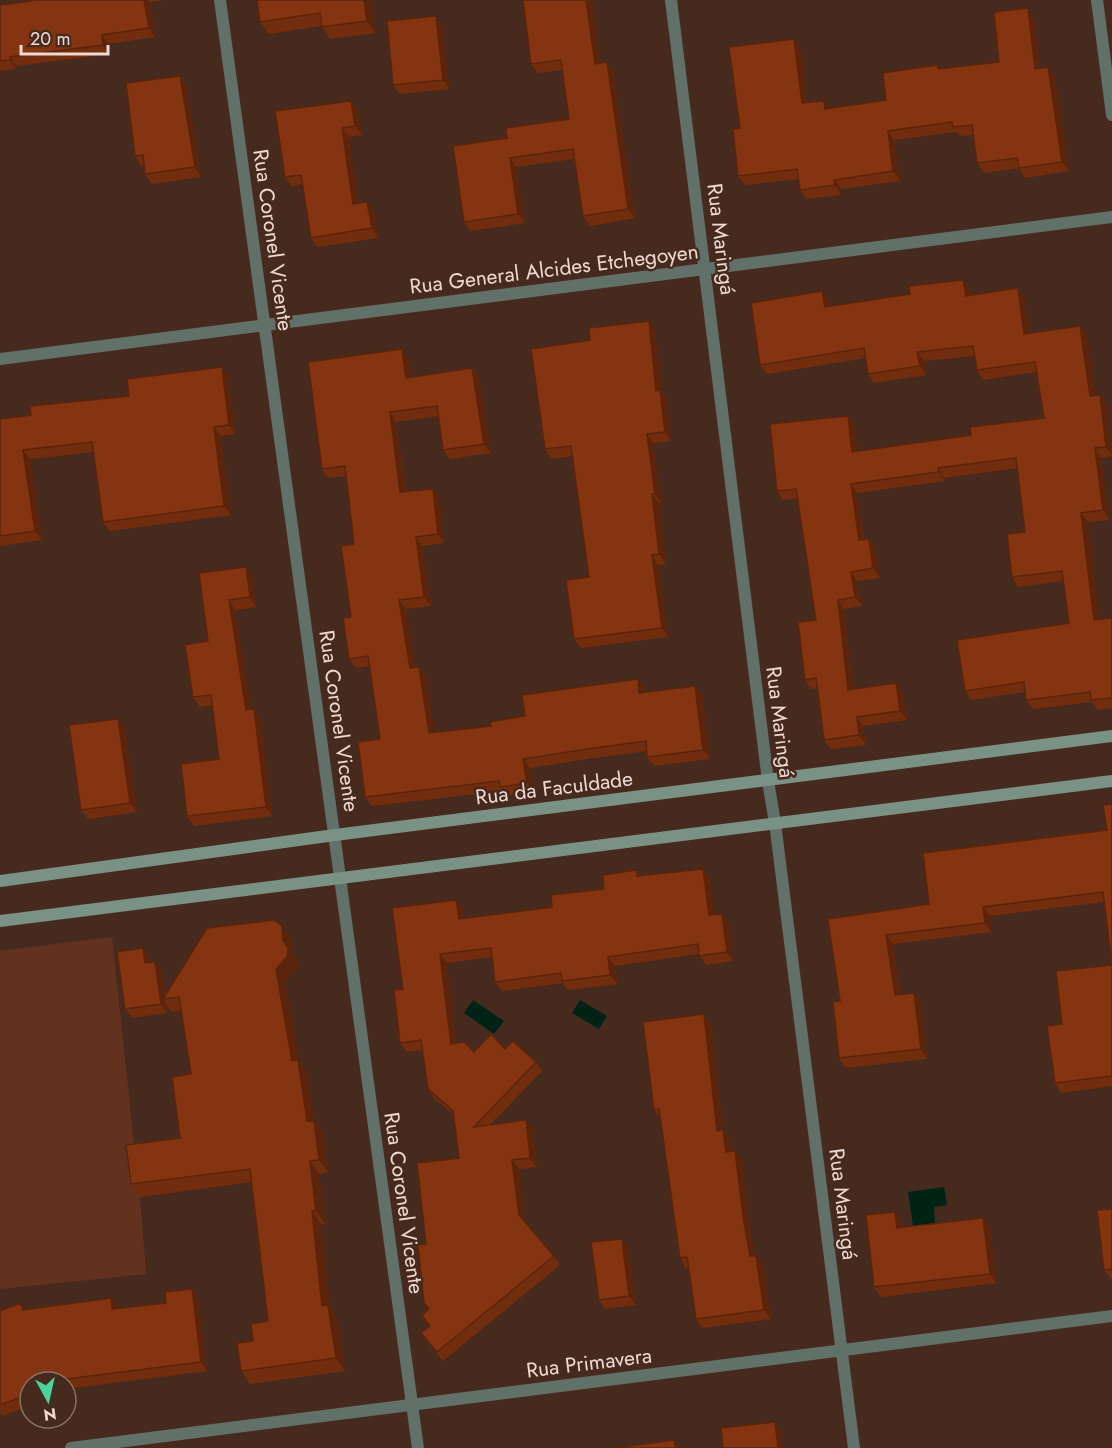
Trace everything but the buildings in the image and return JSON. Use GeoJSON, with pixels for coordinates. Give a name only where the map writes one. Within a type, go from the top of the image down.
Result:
{"type":"FeatureCollection","features":[{"type":"Feature","properties":{"kind":"street","name":"Rua Coronel Vicente"},"geometry":{"type":"LineString","coordinates":[[220,0],[336,835],[418,1448]]}},
{"type":"Feature","properties":{"kind":"street","name":"Rua Maringá"},"geometry":{"type":"LineString","coordinates":[[671,0],[854,1448]]}},
{"type":"Feature","properties":{"kind":"street"},"geometry":{"type":"LineString","coordinates":[[1098,0],[1112,115]]}},
{"type":"Feature","properties":{"kind":"street","name":"Rua General Alcides Etchegoyen"},"geometry":{"type":"LineString","coordinates":[[0,358],[1112,218]]}},
{"type":"Feature","properties":{"kind":"street","name":"Rua da Faculdade"},"geometry":{"type":"LineString","coordinates":[[0,881],[336,835],[1112,736]]}},
{"type":"Feature","properties":{"kind":"street"},"geometry":{"type":"LineString","coordinates":[[0,921],[1112,781]]}},
{"type":"Feature","properties":{"kind":"street","name":"Rua Primavera"},"geometry":{"type":"LineString","coordinates":[[72,1448],[1112,1316]]}},
{"type":"Feature","properties":{"kind":"shaded area"},"geometry":{"type":"Polygon","coordinates":[[[112,937],[146,1274],[0,1289],[0,951],[112,937]]]}},
{"type":"Feature","properties":{"kind":"shaded area"},"geometry":{"type":"Polygon","coordinates":[[[473,1000],[504,1021],[494,1034],[464,1013],[473,1000]]]}},
{"type":"Feature","properties":{"kind":"shaded area"},"geometry":{"type":"Polygon","coordinates":[[[580,1000],[607,1016],[599,1029],[572,1013],[580,1000]]]}},
{"type":"Feature","properties":{"kind":"shaded area"},"geometry":{"type":"Polygon","coordinates":[[[944,1187],[947,1205],[934,1207],[935,1223],[913,1226],[908,1192],[944,1187]]]}}]}
